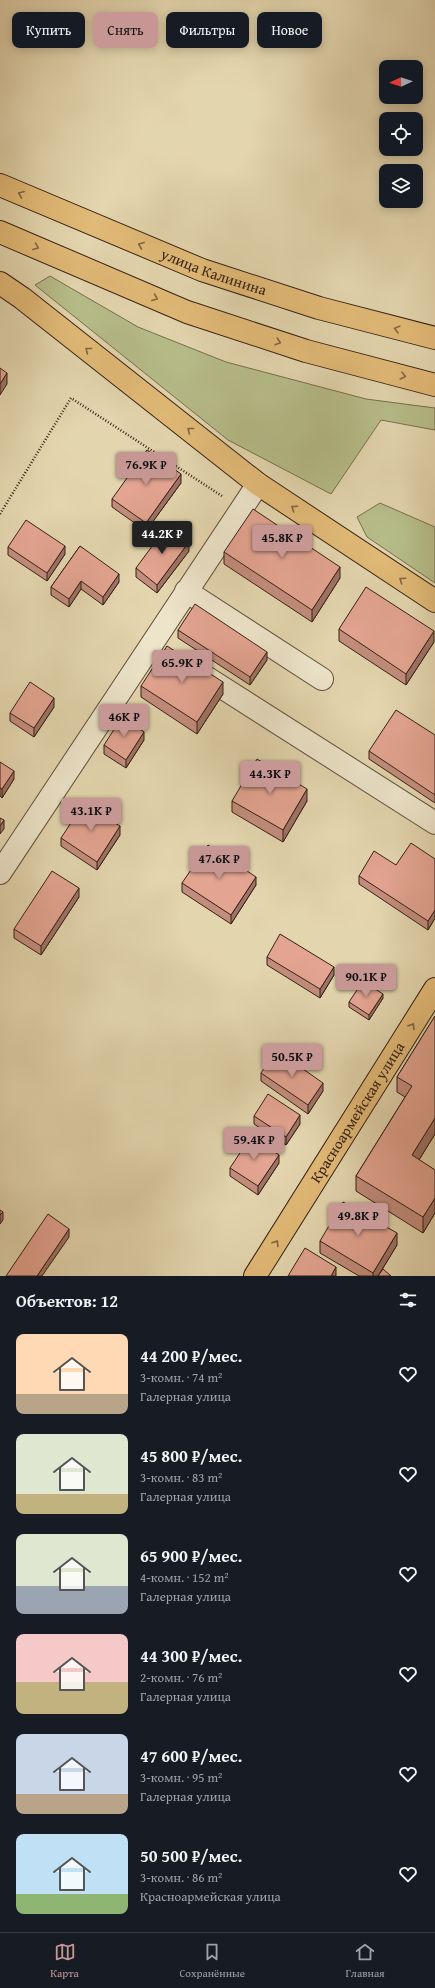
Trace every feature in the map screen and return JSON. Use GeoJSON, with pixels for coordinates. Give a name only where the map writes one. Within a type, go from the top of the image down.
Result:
{"type":"FeatureCollection","features":[{"type":"Feature","properties":{"kind":"main road","name":"улица Калинина"},"geometry":{"type":"LineString","coordinates":[[0,185],[202,270],[319,308],[435,338]]}},
{"type":"Feature","properties":{"kind":"main road"},"geometry":{"type":"LineString","coordinates":[[0,232],[187,312],[306,351],[435,384]]}},
{"type":"Feature","properties":{"kind":"main road"},"geometry":{"type":"LineString","coordinates":[[0,283],[22,298],[258,484],[435,601]]}},
{"type":"Feature","properties":{"kind":"main road","name":"Красноармейская улица"},"geometry":{"type":"LineString","coordinates":[[255,1276],[435,989]]}},
{"type":"Feature","properties":{"kind":"street"},"geometry":{"type":"LineString","coordinates":[[0,873],[258,484]]}},
{"type":"Feature","properties":{"kind":"street"},"geometry":{"type":"LineString","coordinates":[[186,591],[322,679]]}},
{"type":"Feature","properties":{"kind":"street"},"geometry":{"type":"LineString","coordinates":[[152,642],[435,822]]}},
{"type":"Feature","properties":{"kind":"path"},"geometry":{"type":"LineString","coordinates":[[0,514],[71,398],[241,509]]}},
{"type":"Feature","properties":{"kind":"green space"},"geometry":{"type":"Polygon","coordinates":[[[50,276],[138,327],[226,362],[366,399],[435,408],[435,430],[381,420],[331,494],[228,440],[35,285],[50,276]]]}},
{"type":"Feature","properties":{"kind":"green space"},"geometry":{"type":"Polygon","coordinates":[[[380,503],[435,527],[435,583],[367,537],[357,517],[380,503]]]}},
{"type":"Feature","properties":{"kind":"building"},"geometry":{"type":"Polygon","coordinates":[[[0,368],[7,373],[0,384],[0,368]]]}},
{"type":"Feature","properties":{"kind":"building"},"geometry":{"type":"Polygon","coordinates":[[[147,450],[181,474],[146,523],[112,499],[147,450]]]}},
{"type":"Feature","properties":{"kind":"building"},"geometry":{"type":"Polygon","coordinates":[[[253,509],[340,567],[312,610],[224,552],[253,509]]]}},
{"type":"Feature","properties":{"kind":"building"},"geometry":{"type":"Polygon","coordinates":[[[26,520],[65,546],[47,573],[8,547],[26,520]]]}},
{"type":"Feature","properties":{"kind":"building"},"geometry":{"type":"Polygon","coordinates":[[[167,526],[189,542],[157,585],[136,568],[167,526]]]}},
{"type":"Feature","properties":{"kind":"building"},"geometry":{"type":"Polygon","coordinates":[[[80,546],[119,574],[103,597],[81,581],[69,599],[51,587],[80,546]]]}},
{"type":"Feature","properties":{"kind":"building"},"geometry":{"type":"Polygon","coordinates":[[[366,587],[434,631],[406,674],[339,629],[366,587]]]}},
{"type":"Feature","properties":{"kind":"building"},"geometry":{"type":"Polygon","coordinates":[[[195,604],[267,652],[250,677],[178,630],[195,604]]]}},
{"type":"Feature","properties":{"kind":"building"},"geometry":{"type":"Polygon","coordinates":[[[167,646],[223,682],[197,722],[141,686],[167,646]]]}},
{"type":"Feature","properties":{"kind":"building"},"geometry":{"type":"Polygon","coordinates":[[[30,682],[54,698],[34,728],[10,713],[30,682]]]}},
{"type":"Feature","properties":{"kind":"building"},"geometry":{"type":"Polygon","coordinates":[[[396,710],[435,735],[435,795],[369,751],[396,710]]]}},
{"type":"Feature","properties":{"kind":"building"},"geometry":{"type":"Polygon","coordinates":[[[122,717],[144,732],[126,760],[104,745],[122,717]]]}},
{"type":"Feature","properties":{"kind":"building"},"geometry":{"type":"Polygon","coordinates":[[[257,759],[307,789],[283,830],[232,801],[257,759]]]}},
{"type":"Feature","properties":{"kind":"building"},"geometry":{"type":"Polygon","coordinates":[[[0,762],[14,771],[2,789],[0,788],[0,762]]]}},
{"type":"Feature","properties":{"kind":"building"},"geometry":{"type":"Polygon","coordinates":[[[84,803],[120,826],[97,862],[61,838],[84,803]]]}},
{"type":"Feature","properties":{"kind":"building"},"geometry":{"type":"Polygon","coordinates":[[[0,818],[4,820],[0,826],[0,818]]]}},
{"type":"Feature","properties":{"kind":"building"},"geometry":{"type":"Polygon","coordinates":[[[411,843],[435,859],[435,910],[428,921],[359,876],[374,851],[396,865],[411,843]]]}},
{"type":"Feature","properties":{"kind":"building"},"geometry":{"type":"Polygon","coordinates":[[[208,845],[256,877],[231,915],[182,883],[208,845]]]}},
{"type":"Feature","properties":{"kind":"building"},"geometry":{"type":"Polygon","coordinates":[[[52,871],[79,888],[41,946],[14,929],[52,871]]]}},
{"type":"Feature","properties":{"kind":"building"},"geometry":{"type":"Polygon","coordinates":[[[280,934],[334,967],[320,989],[267,957],[280,934]]]}},
{"type":"Feature","properties":{"kind":"building"},"geometry":{"type":"Polygon","coordinates":[[[363,981],[383,994],[369,1015],[349,1002],[363,981]]]}},
{"type":"Feature","properties":{"kind":"building"},"geometry":{"type":"Polygon","coordinates":[[[435,1016],[435,1118],[412,1155],[435,1170],[435,1198],[423,1217],[356,1176],[412,1086],[397,1077],[435,1016]]]}},
{"type":"Feature","properties":{"kind":"building"},"geometry":{"type":"Polygon","coordinates":[[[276,1050],[323,1083],[308,1105],[261,1073],[276,1050]]]}},
{"type":"Feature","properties":{"kind":"building"},"geometry":{"type":"Polygon","coordinates":[[[268,1094],[300,1115],[286,1137],[254,1116],[268,1094]]]}},
{"type":"Feature","properties":{"kind":"building"},"geometry":{"type":"Polygon","coordinates":[[[251,1136],[279,1155],[258,1186],[230,1168],[251,1136]]]}},
{"type":"Feature","properties":{"kind":"building"},"geometry":{"type":"Polygon","coordinates":[[[343,1202],[397,1233],[373,1273],[320,1241],[343,1202]]]}},
{"type":"Feature","properties":{"kind":"building"},"geometry":{"type":"Polygon","coordinates":[[[48,1214],[69,1229],[37,1276],[6,1276],[48,1214]]]}},
{"type":"Feature","properties":{"kind":"building"},"geometry":{"type":"Polygon","coordinates":[[[305,1248],[336,1267],[331,1276],[288,1276],[305,1248]]]}},
{"type":"Feature","properties":{"kind":"building"},"geometry":{"type":"Polygon","coordinates":[[[383,1269],[391,1276],[378,1276],[383,1269]]]}}]}
